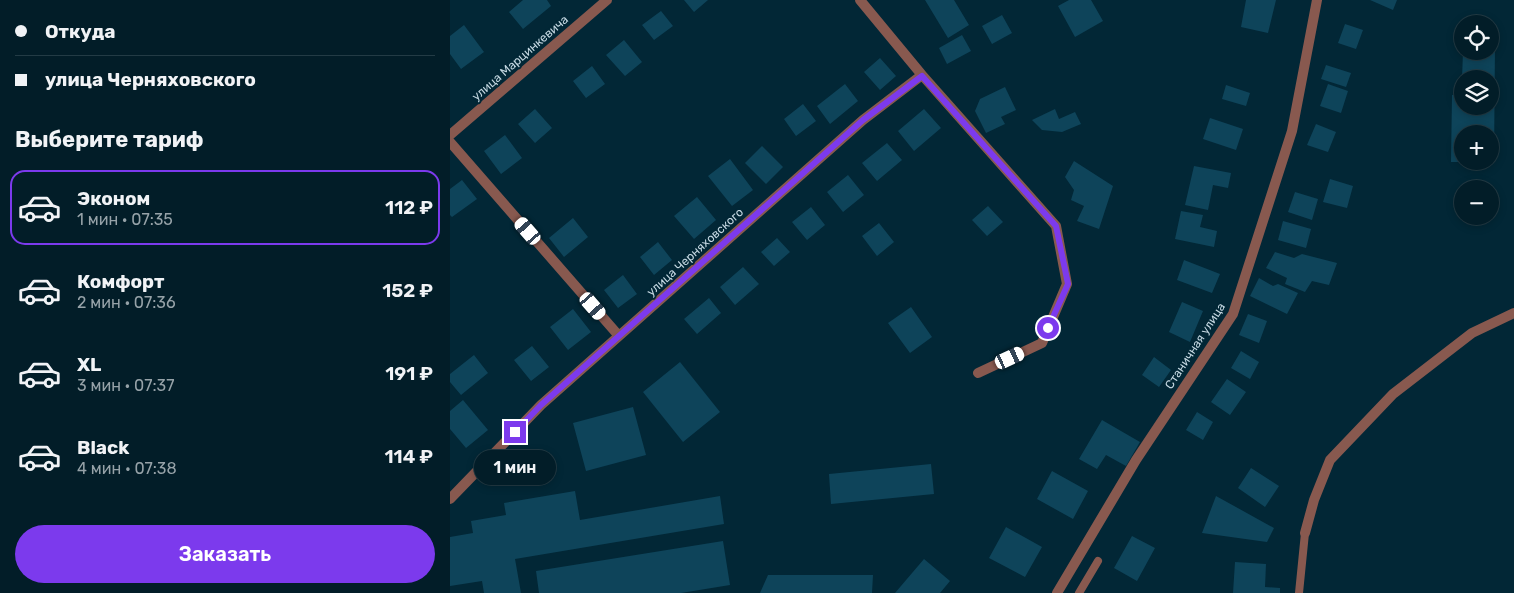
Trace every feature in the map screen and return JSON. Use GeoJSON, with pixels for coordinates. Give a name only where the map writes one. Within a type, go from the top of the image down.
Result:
{"type":"FeatureCollection","features":[{"type":"Feature","properties":{"kind":"street","name":"улица Марцинкевича"},"geometry":{"type":"LineString","coordinates":[[450,135],[606,0]]}},
{"type":"Feature","properties":{"kind":"street"},"geometry":{"type":"LineString","coordinates":[[860,0],[922,76],[1056,226],[1068,284],[1042,343],[978,373]]}},
{"type":"Feature","properties":{"kind":"street","name":"Станичная улица"},"geometry":{"type":"LineString","coordinates":[[1057,593],[1136,460],[1233,314],[1292,131],[1317,0]]}},
{"type":"Feature","properties":{"kind":"street","name":"улица Черняховского"},"geometry":{"type":"LineString","coordinates":[[450,499],[541,405],[863,120],[922,76]]}},
{"type":"Feature","properties":{"kind":"street"},"geometry":{"type":"LineString","coordinates":[[450,142],[619,336]]}},
{"type":"Feature","properties":{"kind":"street"},"geometry":{"type":"LineString","coordinates":[[1305,533],[1314,500],[1330,460],[1393,394],[1472,333],[1514,313]]}},
{"type":"Feature","properties":{"kind":"lane"},"geometry":{"type":"LineString","coordinates":[[1299,593],[1305,533]]}},
{"type":"Feature","properties":{"kind":"lane"},"geometry":{"type":"LineString","coordinates":[[1079,593],[1098,561]]}},
{"type":"Feature","properties":{"kind":"building"},"geometry":{"type":"Polygon","coordinates":[[[523,0],[547,0],[551,6],[523,29],[509,12],[523,0]]]}},
{"type":"Feature","properties":{"kind":"building"},"geometry":{"type":"Polygon","coordinates":[[[684,0],[708,0],[694,12],[684,0]]]}},
{"type":"Feature","properties":{"kind":"building"},"geometry":{"type":"Polygon","coordinates":[[[925,0],[954,0],[969,25],[948,38],[925,0]]]}},
{"type":"Feature","properties":{"kind":"building"},"geometry":{"type":"Polygon","coordinates":[[[1069,0],[1091,0],[1103,21],[1075,37],[1058,6],[1069,0]]]}},
{"type":"Feature","properties":{"kind":"building"},"geometry":{"type":"Polygon","coordinates":[[[1246,0],[1276,0],[1268,33],[1241,27],[1246,0]]]}},
{"type":"Feature","properties":{"kind":"building"},"geometry":{"type":"Polygon","coordinates":[[[1370,0],[1397,0],[1393,10],[1370,0]]]}},
{"type":"Feature","properties":{"kind":"building"},"geometry":{"type":"Polygon","coordinates":[[[661,11],[673,26],[654,40],[642,25],[661,11]]]}},
{"type":"Feature","properties":{"kind":"building"},"geometry":{"type":"Polygon","coordinates":[[[1002,15],[1012,33],[992,44],[982,26],[1002,15]]]}},
{"type":"Feature","properties":{"kind":"building"},"geometry":{"type":"Polygon","coordinates":[[[1345,24],[1363,30],[1356,49],[1338,43],[1345,24]]]}},
{"type":"Feature","properties":{"kind":"building"},"geometry":{"type":"Polygon","coordinates":[[[464,25],[484,52],[461,69],[450,54],[450,36],[464,25]]]}},
{"type":"Feature","properties":{"kind":"building"},"geometry":{"type":"Polygon","coordinates":[[[962,35],[971,51],[947,64],[939,48],[962,35]]]}},
{"type":"Feature","properties":{"kind":"building"},"geometry":{"type":"Polygon","coordinates":[[[624,40],[642,62],[625,76],[606,55],[624,40]]]}},
{"type":"Feature","properties":{"kind":"building"},"geometry":{"type":"Polygon","coordinates":[[[880,58],[896,76],[880,90],[864,72],[880,58]]]}},
{"type":"Feature","properties":{"kind":"building"},"geometry":{"type":"Polygon","coordinates":[[[1463,60],[1495,60],[1495,70],[1462,70],[1463,60]]]}},
{"type":"Feature","properties":{"kind":"building"},"geometry":{"type":"Polygon","coordinates":[[[1326,65],[1351,73],[1346,87],[1321,79],[1326,65]]]}},
{"type":"Feature","properties":{"kind":"building"},"geometry":{"type":"Polygon","coordinates":[[[592,66],[605,84],[586,98],[573,81],[592,66]]]}},
{"type":"Feature","properties":{"kind":"building"},"geometry":{"type":"Polygon","coordinates":[[[845,84],[858,101],[830,124],[817,106],[845,84]]]}},
{"type":"Feature","properties":{"kind":"building"},"geometry":{"type":"Polygon","coordinates":[[[1328,84],[1348,91],[1341,113],[1320,106],[1328,84]]]}},
{"type":"Feature","properties":{"kind":"building"},"geometry":{"type":"Polygon","coordinates":[[[1226,85],[1250,93],[1246,106],[1222,99],[1226,85]]]}},
{"type":"Feature","properties":{"kind":"building"},"geometry":{"type":"Polygon","coordinates":[[[1005,87],[1016,110],[1001,117],[1005,124],[986,133],[975,111],[980,99],[1005,87]]]}},
{"type":"Feature","properties":{"kind":"building"},"geometry":{"type":"Polygon","coordinates":[[[1452,95],[1454,95],[1454,115],[1494,115],[1494,125],[1454,125],[1454,162],[1451,162],[1452,95]]]}},
{"type":"Feature","properties":{"kind":"building"},"geometry":{"type":"Polygon","coordinates":[[[803,104],[816,121],[796,136],[784,119],[803,104]]]}},
{"type":"Feature","properties":{"kind":"building"},"geometry":{"type":"Polygon","coordinates":[[[535,109],[552,128],[535,143],[518,124],[535,109]]]}},
{"type":"Feature","properties":{"kind":"building"},"geometry":{"type":"Polygon","coordinates":[[[924,109],[941,128],[914,151],[898,131],[924,109]]]}},
{"type":"Feature","properties":{"kind":"building"},"geometry":{"type":"Polygon","coordinates":[[[1055,109],[1059,119],[1075,112],[1081,124],[1062,132],[1042,130],[1032,120],[1055,109]]]}},
{"type":"Feature","properties":{"kind":"building"},"geometry":{"type":"Polygon","coordinates":[[[1210,118],[1243,129],[1236,150],[1203,139],[1210,118]]]}},
{"type":"Feature","properties":{"kind":"building"},"geometry":{"type":"Polygon","coordinates":[[[1316,124],[1336,132],[1328,152],[1307,145],[1316,124]]]}},
{"type":"Feature","properties":{"kind":"building"},"geometry":{"type":"Polygon","coordinates":[[[505,135],[522,158],[501,174],[484,151],[505,135]]]}},
{"type":"Feature","properties":{"kind":"building"},"geometry":{"type":"Polygon","coordinates":[[[887,143],[902,160],[877,181],[862,163],[887,143]]]}},
{"type":"Feature","properties":{"kind":"building"},"geometry":{"type":"Polygon","coordinates":[[[762,146],[783,167],[766,184],[745,163],[762,146]]]}},
{"type":"Feature","properties":{"kind":"building"},"geometry":{"type":"Polygon","coordinates":[[[730,159],[753,190],[732,206],[708,176],[730,159]]]}},
{"type":"Feature","properties":{"kind":"building"},"geometry":{"type":"Polygon","coordinates":[[[1074,161],[1113,186],[1099,229],[1077,221],[1084,206],[1071,200],[1074,190],[1065,177],[1074,161]]]}},
{"type":"Feature","properties":{"kind":"building"},"geometry":{"type":"Polygon","coordinates":[[[1194,166],[1231,173],[1228,188],[1213,185],[1208,210],[1185,205],[1194,166]]]}},
{"type":"Feature","properties":{"kind":"building"},"geometry":{"type":"Polygon","coordinates":[[[848,175],[864,195],[843,212],[827,192],[848,175]]]}},
{"type":"Feature","properties":{"kind":"building"},"geometry":{"type":"Polygon","coordinates":[[[1330,179],[1353,186],[1347,208],[1323,202],[1330,179]]]}},
{"type":"Feature","properties":{"kind":"building"},"geometry":{"type":"Polygon","coordinates":[[[462,180],[477,199],[452,217],[450,215],[450,189],[462,180]]]}},
{"type":"Feature","properties":{"kind":"building"},"geometry":{"type":"Polygon","coordinates":[[[1295,192],[1318,199],[1312,220],[1288,212],[1295,192]]]}},
{"type":"Feature","properties":{"kind":"building"},"geometry":{"type":"Polygon","coordinates":[[[697,197],[716,220],[694,239],[674,216],[697,197]]]}},
{"type":"Feature","properties":{"kind":"building"},"geometry":{"type":"Polygon","coordinates":[[[988,206],[1003,222],[987,236],[972,220],[988,206]]]}},
{"type":"Feature","properties":{"kind":"building"},"geometry":{"type":"Polygon","coordinates":[[[811,207],[825,225],[807,240],[792,222],[811,207]]]}},
{"type":"Feature","properties":{"kind":"building"},"geometry":{"type":"Polygon","coordinates":[[[1181,211],[1203,215],[1200,227],[1217,231],[1214,247],[1175,239],[1181,211]]]}},
{"type":"Feature","properties":{"kind":"building"},"geometry":{"type":"Polygon","coordinates":[[[573,218],[588,237],[564,257],[549,238],[573,218]]]}},
{"type":"Feature","properties":{"kind":"building"},"geometry":{"type":"Polygon","coordinates":[[[1283,221],[1311,229],[1306,248],[1278,240],[1283,221]]]}},
{"type":"Feature","properties":{"kind":"building"},"geometry":{"type":"Polygon","coordinates":[[[879,223],[894,242],[877,256],[862,236],[879,223]]]}},
{"type":"Feature","properties":{"kind":"building"},"geometry":{"type":"Polygon","coordinates":[[[777,238],[790,252],[774,266],[761,252],[777,238]]]}},
{"type":"Feature","properties":{"kind":"building"},"geometry":{"type":"Polygon","coordinates":[[[658,242],[672,260],[654,275],[640,257],[658,242]]]}},
{"type":"Feature","properties":{"kind":"building"},"geometry":{"type":"Polygon","coordinates":[[[1275,252],[1294,258],[1302,254],[1337,263],[1329,285],[1312,281],[1305,292],[1285,284],[1287,278],[1266,268],[1275,252]]]}},
{"type":"Feature","properties":{"kind":"building"},"geometry":{"type":"Polygon","coordinates":[[[1184,260],[1220,274],[1212,293],[1177,280],[1184,260]]]}},
{"type":"Feature","properties":{"kind":"building"},"geometry":{"type":"Polygon","coordinates":[[[743,267],[759,284],[735,305],[720,287],[743,267]]]}},
{"type":"Feature","properties":{"kind":"building"},"geometry":{"type":"Polygon","coordinates":[[[623,275],[637,294],[618,308],[604,290],[623,275]]]}},
{"type":"Feature","properties":{"kind":"building"},"geometry":{"type":"Polygon","coordinates":[[[1259,278],[1273,286],[1278,284],[1298,293],[1287,314],[1250,296],[1259,278]]]}},
{"type":"Feature","properties":{"kind":"building"},"geometry":{"type":"Polygon","coordinates":[[[709,298],[721,313],[697,334],[684,319],[709,298]]]}},
{"type":"Feature","properties":{"kind":"building"},"geometry":{"type":"Polygon","coordinates":[[[1182,302],[1203,311],[1190,342],[1169,332],[1182,302]]]}},
{"type":"Feature","properties":{"kind":"building"},"geometry":{"type":"Polygon","coordinates":[[[911,307],[932,337],[910,353],[888,323],[911,307]]]}},
{"type":"Feature","properties":{"kind":"building"},"geometry":{"type":"Polygon","coordinates":[[[573,309],[591,332],[568,350],[550,327],[573,309]]]}},
{"type":"Feature","properties":{"kind":"building"},"geometry":{"type":"Polygon","coordinates":[[[1248,314],[1267,321],[1259,343],[1239,335],[1248,314]]]}},
{"type":"Feature","properties":{"kind":"building"},"geometry":{"type":"Polygon","coordinates":[[[532,346],[549,367],[531,381],[514,360],[532,346]]]}},
{"type":"Feature","properties":{"kind":"building"},"geometry":{"type":"Polygon","coordinates":[[[1241,351],[1259,362],[1250,379],[1231,368],[1241,351]]]}},
{"type":"Feature","properties":{"kind":"building"},"geometry":{"type":"Polygon","coordinates":[[[474,355],[488,373],[461,395],[450,382],[450,374],[474,355]]]}},
{"type":"Feature","properties":{"kind":"building"},"geometry":{"type":"Polygon","coordinates":[[[1154,357],[1171,370],[1159,387],[1142,375],[1154,357]]]}},
{"type":"Feature","properties":{"kind":"building"},"geometry":{"type":"Polygon","coordinates":[[[680,362],[720,412],[683,442],[643,392],[680,362]]]}},
{"type":"Feature","properties":{"kind":"building"},"geometry":{"type":"Polygon","coordinates":[[[1227,379],[1246,392],[1230,415],[1211,402],[1227,379]]]}},
{"type":"Feature","properties":{"kind":"building"},"geometry":{"type":"Polygon","coordinates":[[[463,400],[488,430],[466,448],[450,429],[450,411],[463,400]]]}},
{"type":"Feature","properties":{"kind":"building"},"geometry":{"type":"Polygon","coordinates":[[[633,407],[646,455],[586,471],[573,423],[633,407]]]}},
{"type":"Feature","properties":{"kind":"building"},"geometry":{"type":"Polygon","coordinates":[[[1197,412],[1213,422],[1203,440],[1186,430],[1197,412]]]}},
{"type":"Feature","properties":{"kind":"building"},"geometry":{"type":"Polygon","coordinates":[[[1102,420],[1140,442],[1126,466],[1106,455],[1097,469],[1079,459],[1102,420]]]}},
{"type":"Feature","properties":{"kind":"building"},"geometry":{"type":"Polygon","coordinates":[[[931,464],[934,494],[831,504],[829,474],[931,464]]]}},
{"type":"Feature","properties":{"kind":"building"},"geometry":{"type":"Polygon","coordinates":[[[1251,468],[1279,486],[1265,507],[1238,488],[1251,468]]]}},
{"type":"Feature","properties":{"kind":"building"},"geometry":{"type":"Polygon","coordinates":[[[1052,471],[1088,491],[1073,519],[1037,499],[1052,471]]]}},
{"type":"Feature","properties":{"kind":"building"},"geometry":{"type":"Polygon","coordinates":[[[575,491],[580,520],[720,496],[724,524],[515,559],[521,593],[484,593],[482,581],[450,586],[450,537],[473,533],[471,521],[506,515],[504,503],[575,491]]]}},
{"type":"Feature","properties":{"kind":"building"},"geometry":{"type":"Polygon","coordinates":[[[1216,496],[1274,528],[1267,542],[1202,533],[1216,496]]]}},
{"type":"Feature","properties":{"kind":"building"},"geometry":{"type":"Polygon","coordinates":[[[1006,527],[1042,547],[1025,577],[989,558],[1006,527]]]}},
{"type":"Feature","properties":{"kind":"building"},"geometry":{"type":"Polygon","coordinates":[[[1132,536],[1155,548],[1137,581],[1114,568],[1132,536]]]}},
{"type":"Feature","properties":{"kind":"building"},"geometry":{"type":"Polygon","coordinates":[[[723,541],[730,585],[681,593],[539,593],[536,571],[723,541]]]}},
{"type":"Feature","properties":{"kind":"building"},"geometry":{"type":"Polygon","coordinates":[[[924,559],[950,581],[940,593],[895,593],[924,559]]]}},
{"type":"Feature","properties":{"kind":"building"},"geometry":{"type":"Polygon","coordinates":[[[1235,562],[1266,564],[1265,587],[1280,588],[1280,593],[1233,593],[1235,562]]]}},
{"type":"Feature","properties":{"kind":"building"},"geometry":{"type":"Polygon","coordinates":[[[768,575],[873,575],[872,593],[760,593],[768,575]]]}},
{"type":"Feature","properties":{"kind":"route"},"geometry":{"type":"LineString","coordinates":[[515,432],[541,405],[863,120],[922,76],[1056,226],[1068,284],[1048,328]]}}]}
